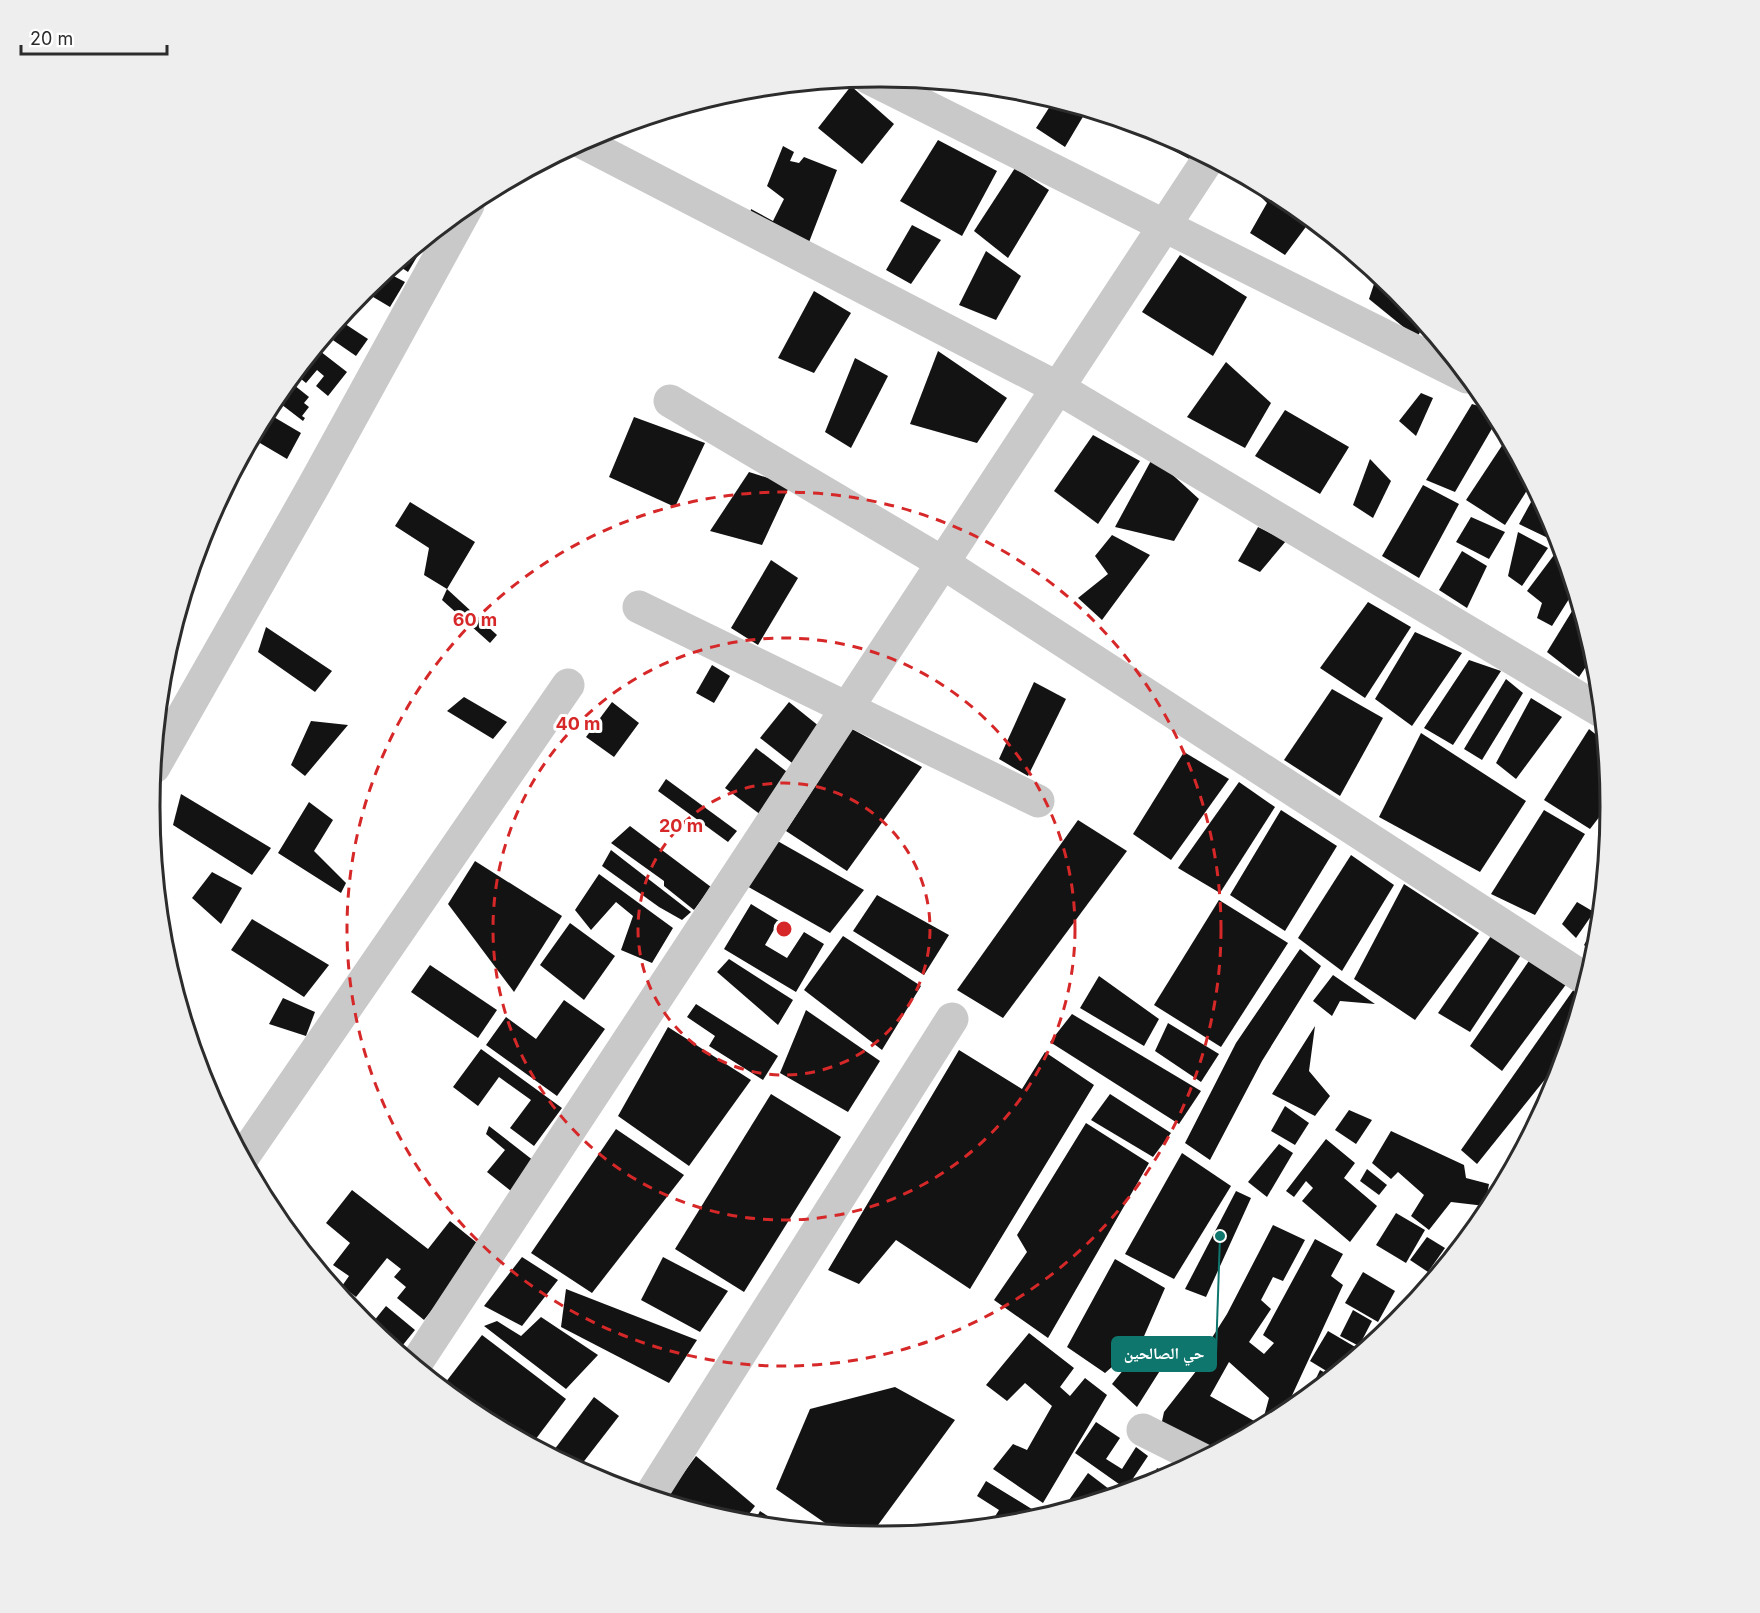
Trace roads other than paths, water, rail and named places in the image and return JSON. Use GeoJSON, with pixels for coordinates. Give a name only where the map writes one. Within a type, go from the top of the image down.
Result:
{"type":"FeatureCollection","features":[{"type":"Feature","properties":{"kind":"street"},"geometry":{"type":"LineString","coordinates":[[887,87],[1452,369]]}},
{"type":"Feature","properties":{"kind":"street"},"geometry":{"type":"LineString","coordinates":[[593,147],[1058,388],[1592,706]]}},
{"type":"Feature","properties":{"kind":"street"},"geometry":{"type":"LineString","coordinates":[[419,1358],[1205,165]]}},
{"type":"Feature","properties":{"kind":"street"},"geometry":{"type":"LineString","coordinates":[[163,751],[319,476],[457,225]]}},
{"type":"Feature","properties":{"kind":"street"},"geometry":{"type":"LineString","coordinates":[[670,401],[943,563],[1579,975]]}},
{"type":"Feature","properties":{"kind":"street"},"geometry":{"type":"LineString","coordinates":[[639,607],[1038,801]]}},
{"type":"Feature","properties":{"kind":"street"},"geometry":{"type":"LineString","coordinates":[[248,1150],[568,685]]}},
{"type":"Feature","properties":{"kind":"street"},"geometry":{"type":"LineString","coordinates":[[654,1489],[952,1019]]}},
{"type":"Feature","properties":{"kind":"street"},"geometry":{"type":"LineString","coordinates":[[1143,1430],[1192,1455]]}},
{"type":"Feature","properties":{"kind":"place","name":"حي الصالحين"},"geometry":{"type":"Point","coordinates":[1220,1236]}}]}
